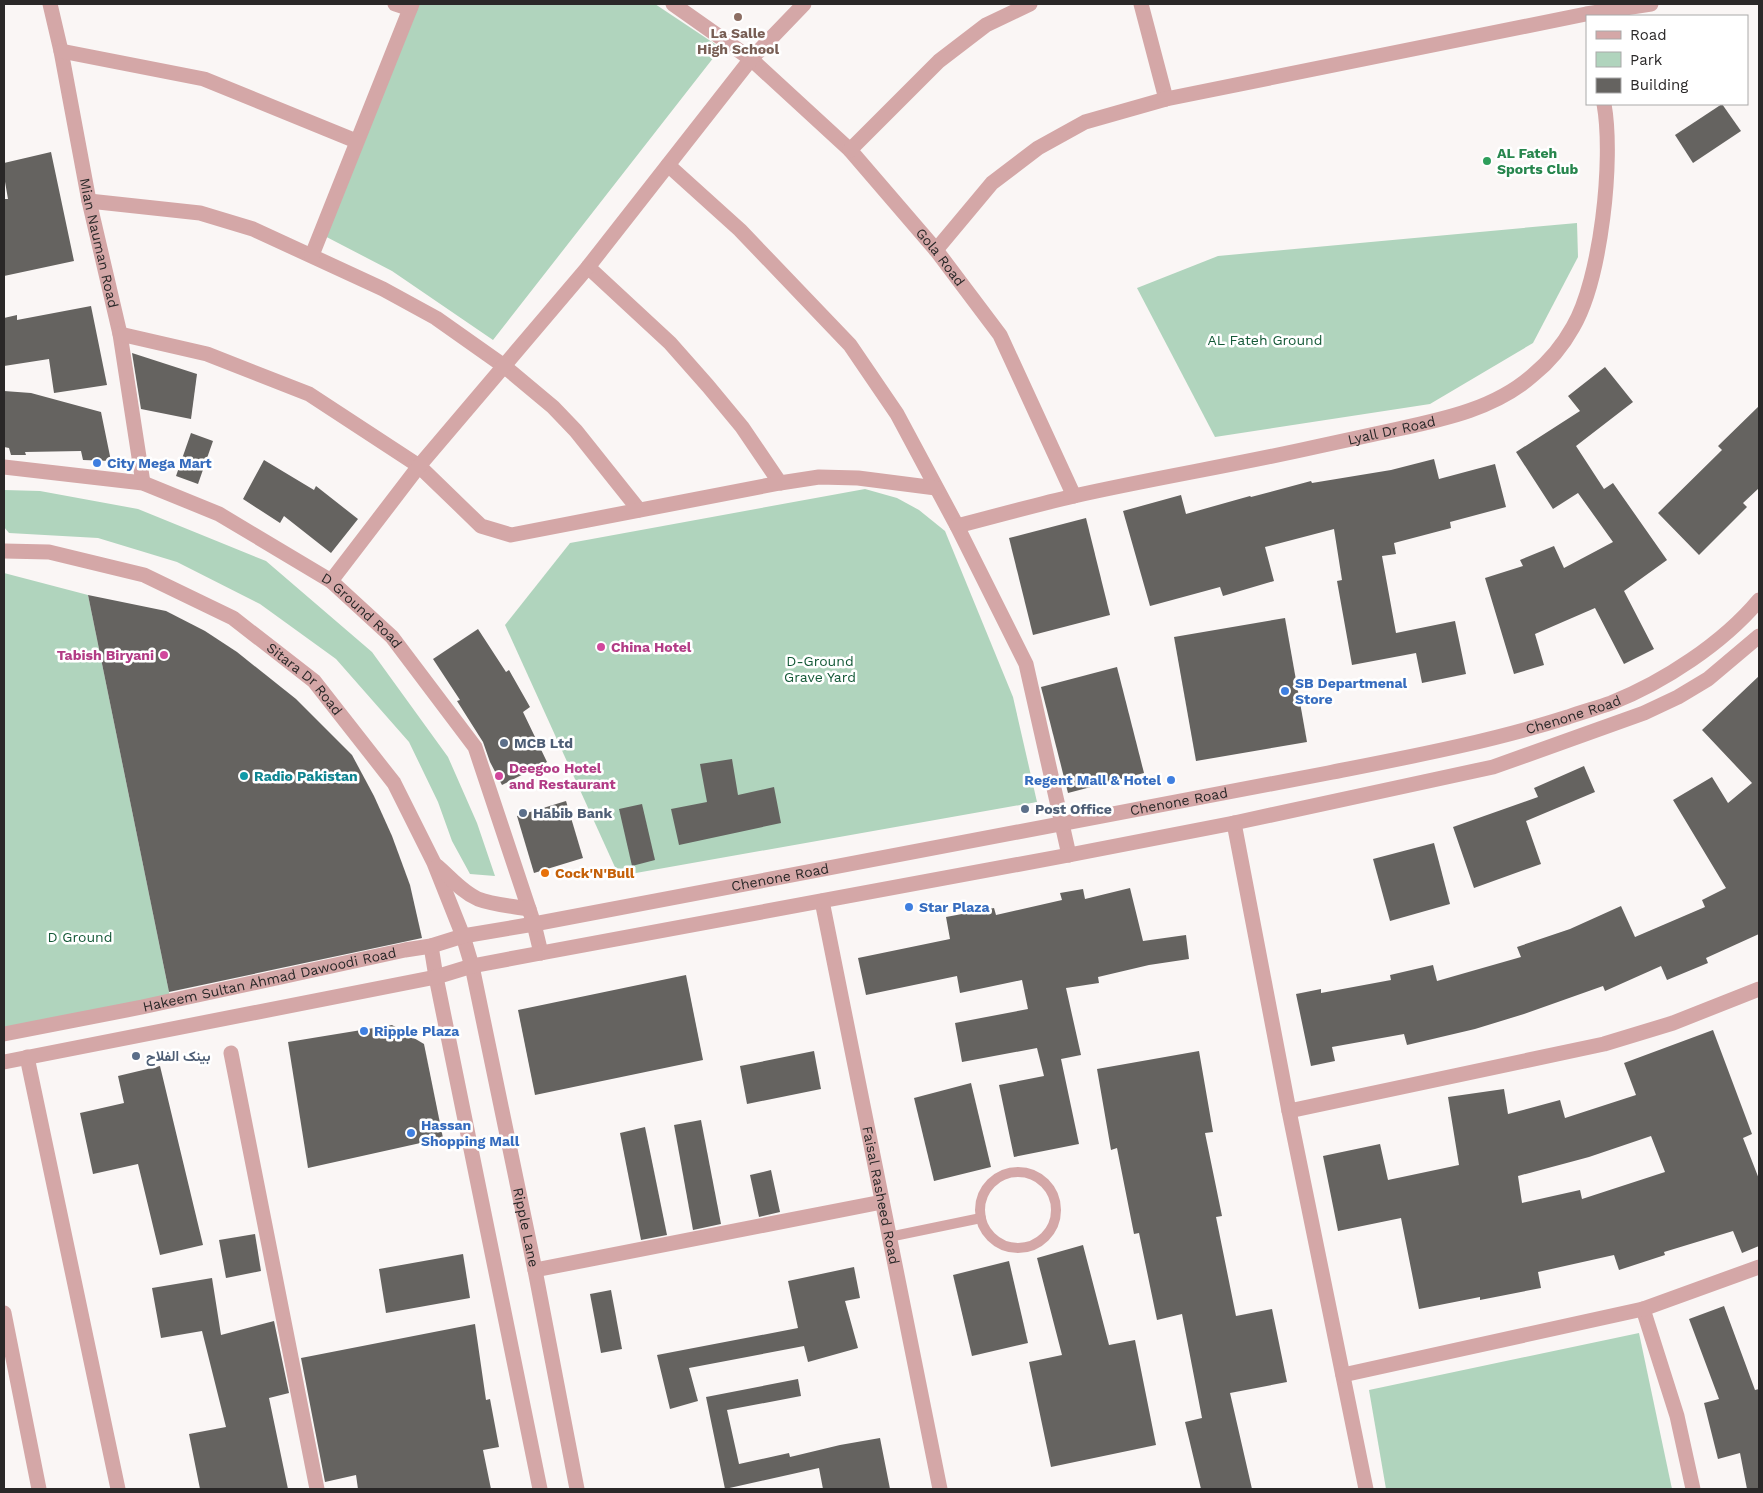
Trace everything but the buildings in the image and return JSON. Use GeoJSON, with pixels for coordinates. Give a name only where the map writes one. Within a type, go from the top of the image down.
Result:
{"type":"FeatureCollection","features":[{"type":"Feature","properties":{"kind":"street","name":"Mian Nauman Road"},"geometry":{"type":"LineString","coordinates":[[50,4],[61,51],[89,201],[120,334],[143,483]]}},
{"type":"Feature","properties":{"kind":"street"},"geometry":{"type":"LineString","coordinates":[[312,255],[411,6],[395,4]]}},
{"type":"Feature","properties":{"kind":"street","name":"Gola Road"},"geometry":{"type":"LineString","coordinates":[[673,4],[751,59],[850,150],[936,250],[1000,335],[1074,496]]}},
{"type":"Feature","properties":{"kind":"street"},"geometry":{"type":"LineString","coordinates":[[331,581],[419,466],[588,267],[751,59],[804,4]]}},
{"type":"Feature","properties":{"kind":"street"},"geometry":{"type":"LineString","coordinates":[[850,150],[939,61],[986,25],[1030,4]]}},
{"type":"Feature","properties":{"kind":"street"},"geometry":{"type":"LineString","coordinates":[[1141,4],[1166,99]]}},
{"type":"Feature","properties":{"kind":"street"},"geometry":{"type":"LineString","coordinates":[[936,250],[992,183],[1038,148],[1085,122],[1166,99],[1586,11],[1651,4]]}},
{"type":"Feature","properties":{"kind":"street"},"geometry":{"type":"LineString","coordinates":[[61,51],[204,79],[356,141]]}},
{"type":"Feature","properties":{"kind":"street","name":"Lyall Dr Road"},"geometry":{"type":"LineString","coordinates":[[957,526],[1074,496],[1236,465],[1437,420],[1472,410],[1507,394],[1532,376],[1550,359],[1573,326],[1586,294],[1594,267],[1605,188],[1607,120],[1604,105]]}},
{"type":"Feature","properties":{"kind":"street"},"geometry":{"type":"LineString","coordinates":[[668,165],[740,230],[850,346],[897,414],[957,526],[1026,664],[1069,855]]}},
{"type":"Feature","properties":{"kind":"street"},"geometry":{"type":"LineString","coordinates":[[89,201],[200,213],[253,229],[383,289],[436,318],[504,366],[553,407],[576,431],[639,510]]}},
{"type":"Feature","properties":{"kind":"street"},"geometry":{"type":"LineString","coordinates":[[588,267],[670,343],[742,427],[780,483]]}},
{"type":"Feature","properties":{"kind":"street"},"geometry":{"type":"LineString","coordinates":[[120,334],[207,354],[309,394],[419,466],[481,526],[511,535],[819,477],[858,478],[936,488]]}},
{"type":"Feature","properties":{"kind":"street","name":"D Ground Road"},"geometry":{"type":"LineString","coordinates":[[4,467],[143,483],[219,514],[331,581],[392,637],[475,747],[542,952]]}},
{"type":"Feature","properties":{"kind":"street","name":"Sitara Dr Road"},"geometry":{"type":"LineString","coordinates":[[4,551],[49,552],[144,575],[233,618],[314,681],[394,783],[434,863],[463,936],[472,966]]}},
{"type":"Feature","properties":{"kind":"street","name":"Chenone Road"},"geometry":{"type":"LineString","coordinates":[[534,924],[1428,753],[1530,729],[1612,703],[1668,675],[1713,644],[1736,625],[1759,600]]}},
{"type":"Feature","properties":{"kind":"street","name":"Chenone Road"},"geometry":{"type":"LineString","coordinates":[[472,966],[1234,823],[1493,767],[1644,713],[1678,697],[1708,679],[1759,636]]}},
{"type":"Feature","properties":{"kind":"street"},"geometry":{"type":"LineString","coordinates":[[1234,823],[1289,1111],[1366,1489]]}},
{"type":"Feature","properties":{"kind":"street"},"geometry":{"type":"LineString","coordinates":[[434,863],[461,888],[476,898],[493,904],[529,909]]}},
{"type":"Feature","properties":{"kind":"street","name":"Faisal Rasheed Road"},"geometry":{"type":"LineString","coordinates":[[822,900],[940,1489]]}},
{"type":"Feature","properties":{"kind":"street","name":"Hakeem Sultan Ahmad Dawoodi Road"},"geometry":{"type":"LineString","coordinates":[[4,1034],[431,946],[463,936],[534,924]]}},
{"type":"Feature","properties":{"kind":"street"},"geometry":{"type":"LineString","coordinates":[[431,946],[540,1489]]}},
{"type":"Feature","properties":{"kind":"street","name":"Hakeem Sultan Ahmad Dawoodi Road"},"geometry":{"type":"LineString","coordinates":[[4,1062],[436,977],[472,966]]}},
{"type":"Feature","properties":{"kind":"street","name":"Ripple Lane"},"geometry":{"type":"LineString","coordinates":[[472,966],[535,1270],[577,1489]]}},
{"type":"Feature","properties":{"kind":"street"},"geometry":{"type":"LineString","coordinates":[[1289,1111],[1604,1044],[1673,1023],[1759,989]]}},
{"type":"Feature","properties":{"kind":"street"},"geometry":{"type":"LineString","coordinates":[[230,1053],[317,1489]]}},
{"type":"Feature","properties":{"kind":"street"},"geometry":{"type":"LineString","coordinates":[[27,1057],[118,1489]]}},
{"type":"Feature","properties":{"kind":"street"},"geometry":{"type":"LineString","coordinates":[[535,1270],[882,1202]]}},
{"type":"Feature","properties":{"kind":"street"},"geometry":{"type":"LineString","coordinates":[[1343,1375],[1643,1309],[1759,1267]]}},
{"type":"Feature","properties":{"kind":"street"},"geometry":{"type":"LineString","coordinates":[[1643,1309],[1677,1416],[1693,1489]]}},
{"type":"Feature","properties":{"kind":"street"},"geometry":{"type":"LineString","coordinates":[[4,1314],[39,1489]]}},
{"type":"Feature","properties":{"kind":"lane"},"geometry":{"type":"LineString","coordinates":[[1010,1173],[1030,1174],[1038,1179],[1046,1185],[1054,1202],[1055,1212],[1049,1231],[1043,1238],[1025,1247],[1006,1246],[997,1242],[989,1235],[980,1218],[982,1198],[986,1190],[992,1182],[1010,1173]]}},
{"type":"Feature","properties":{"kind":"lane"},"geometry":{"type":"LineString","coordinates":[[889,1237],[980,1218]]}},
{"type":"Feature","properties":{"kind":"green space"},"geometry":{"type":"Polygon","coordinates":[[[416,4],[655,4],[721,48],[493,340],[392,271],[315,231],[416,4]]]}},
{"type":"Feature","properties":{"kind":"green space","name":"AL Fateh Ground"},"geometry":{"type":"Polygon","coordinates":[[[1577,223],[1578,257],[1533,343],[1430,404],[1215,437],[1137,288],[1218,256],[1577,223]]]}},
{"type":"Feature","properties":{"kind":"green space","name":"D-Ground Grave Yard"},"geometry":{"type":"Polygon","coordinates":[[[865,489],[897,498],[919,510],[945,531],[1013,697],[1037,802],[619,876],[505,625],[570,543],[865,489]]]}},
{"type":"Feature","properties":{"kind":"green space"},"geometry":{"type":"Polygon","coordinates":[[[4,490],[40,491],[138,509],[266,561],[372,652],[448,757],[477,823],[495,876],[470,874],[452,841],[438,802],[409,742],[336,659],[260,604],[177,562],[98,538],[9,533],[4,527],[4,490]]]}},
{"type":"Feature","properties":{"kind":"green space","name":"D Ground"},"geometry":{"type":"Polygon","coordinates":[[[4,573],[88,595],[170,997],[4,1030],[4,573]]]}},
{"type":"Feature","properties":{"kind":"green space"},"geometry":{"type":"Polygon","coordinates":[[[1639,1333],[1672,1489],[1386,1489],[1369,1390],[1639,1333]]]}},
{"type":"Feature","properties":{"kind":"place","name":"La Salle High School"},"geometry":{"type":"Point","coordinates":[738,17]}},
{"type":"Feature","properties":{"kind":"place","name":"AL Fateh Sports Club"},"geometry":{"type":"Point","coordinates":[1487,161]}},
{"type":"Feature","properties":{"kind":"place","name":"City Mega Mart"},"geometry":{"type":"Point","coordinates":[97,463]}},
{"type":"Feature","properties":{"kind":"place","name":"China Hotel"},"geometry":{"type":"Point","coordinates":[601,647]}},
{"type":"Feature","properties":{"kind":"place","name":"Tabish Biryani"},"geometry":{"type":"Point","coordinates":[164,655]}},
{"type":"Feature","properties":{"kind":"place","name":"SB Departmenal Store"},"geometry":{"type":"Point","coordinates":[1285,691]}},
{"type":"Feature","properties":{"kind":"place","name":"MCB Ltd"},"geometry":{"type":"Point","coordinates":[504,743]}},
{"type":"Feature","properties":{"kind":"place","name":"Radio Pakistan"},"geometry":{"type":"Point","coordinates":[244,776]}},
{"type":"Feature","properties":{"kind":"place","name":"Deegoo Hotel and Restaurant"},"geometry":{"type":"Point","coordinates":[499,776]}},
{"type":"Feature","properties":{"kind":"place","name":"Regent Mall & Hotel"},"geometry":{"type":"Point","coordinates":[1171,780]}},
{"type":"Feature","properties":{"kind":"place","name":"Post Office"},"geometry":{"type":"Point","coordinates":[1025,809]}},
{"type":"Feature","properties":{"kind":"place","name":"Habib Bank"},"geometry":{"type":"Point","coordinates":[523,813]}},
{"type":"Feature","properties":{"kind":"place","name":"Cock'N'Bull"},"geometry":{"type":"Point","coordinates":[545,873]}},
{"type":"Feature","properties":{"kind":"place","name":"Star Plaza"},"geometry":{"type":"Point","coordinates":[909,907]}},
{"type":"Feature","properties":{"kind":"place","name":"Ripple Plaza"},"geometry":{"type":"Point","coordinates":[364,1031]}},
{"type":"Feature","properties":{"kind":"place","name":"بینک الفلاح"},"geometry":{"type":"Point","coordinates":[136,1056]}},
{"type":"Feature","properties":{"kind":"place","name":"Hassan Shopping Mall"},"geometry":{"type":"Point","coordinates":[411,1133]}}]}
